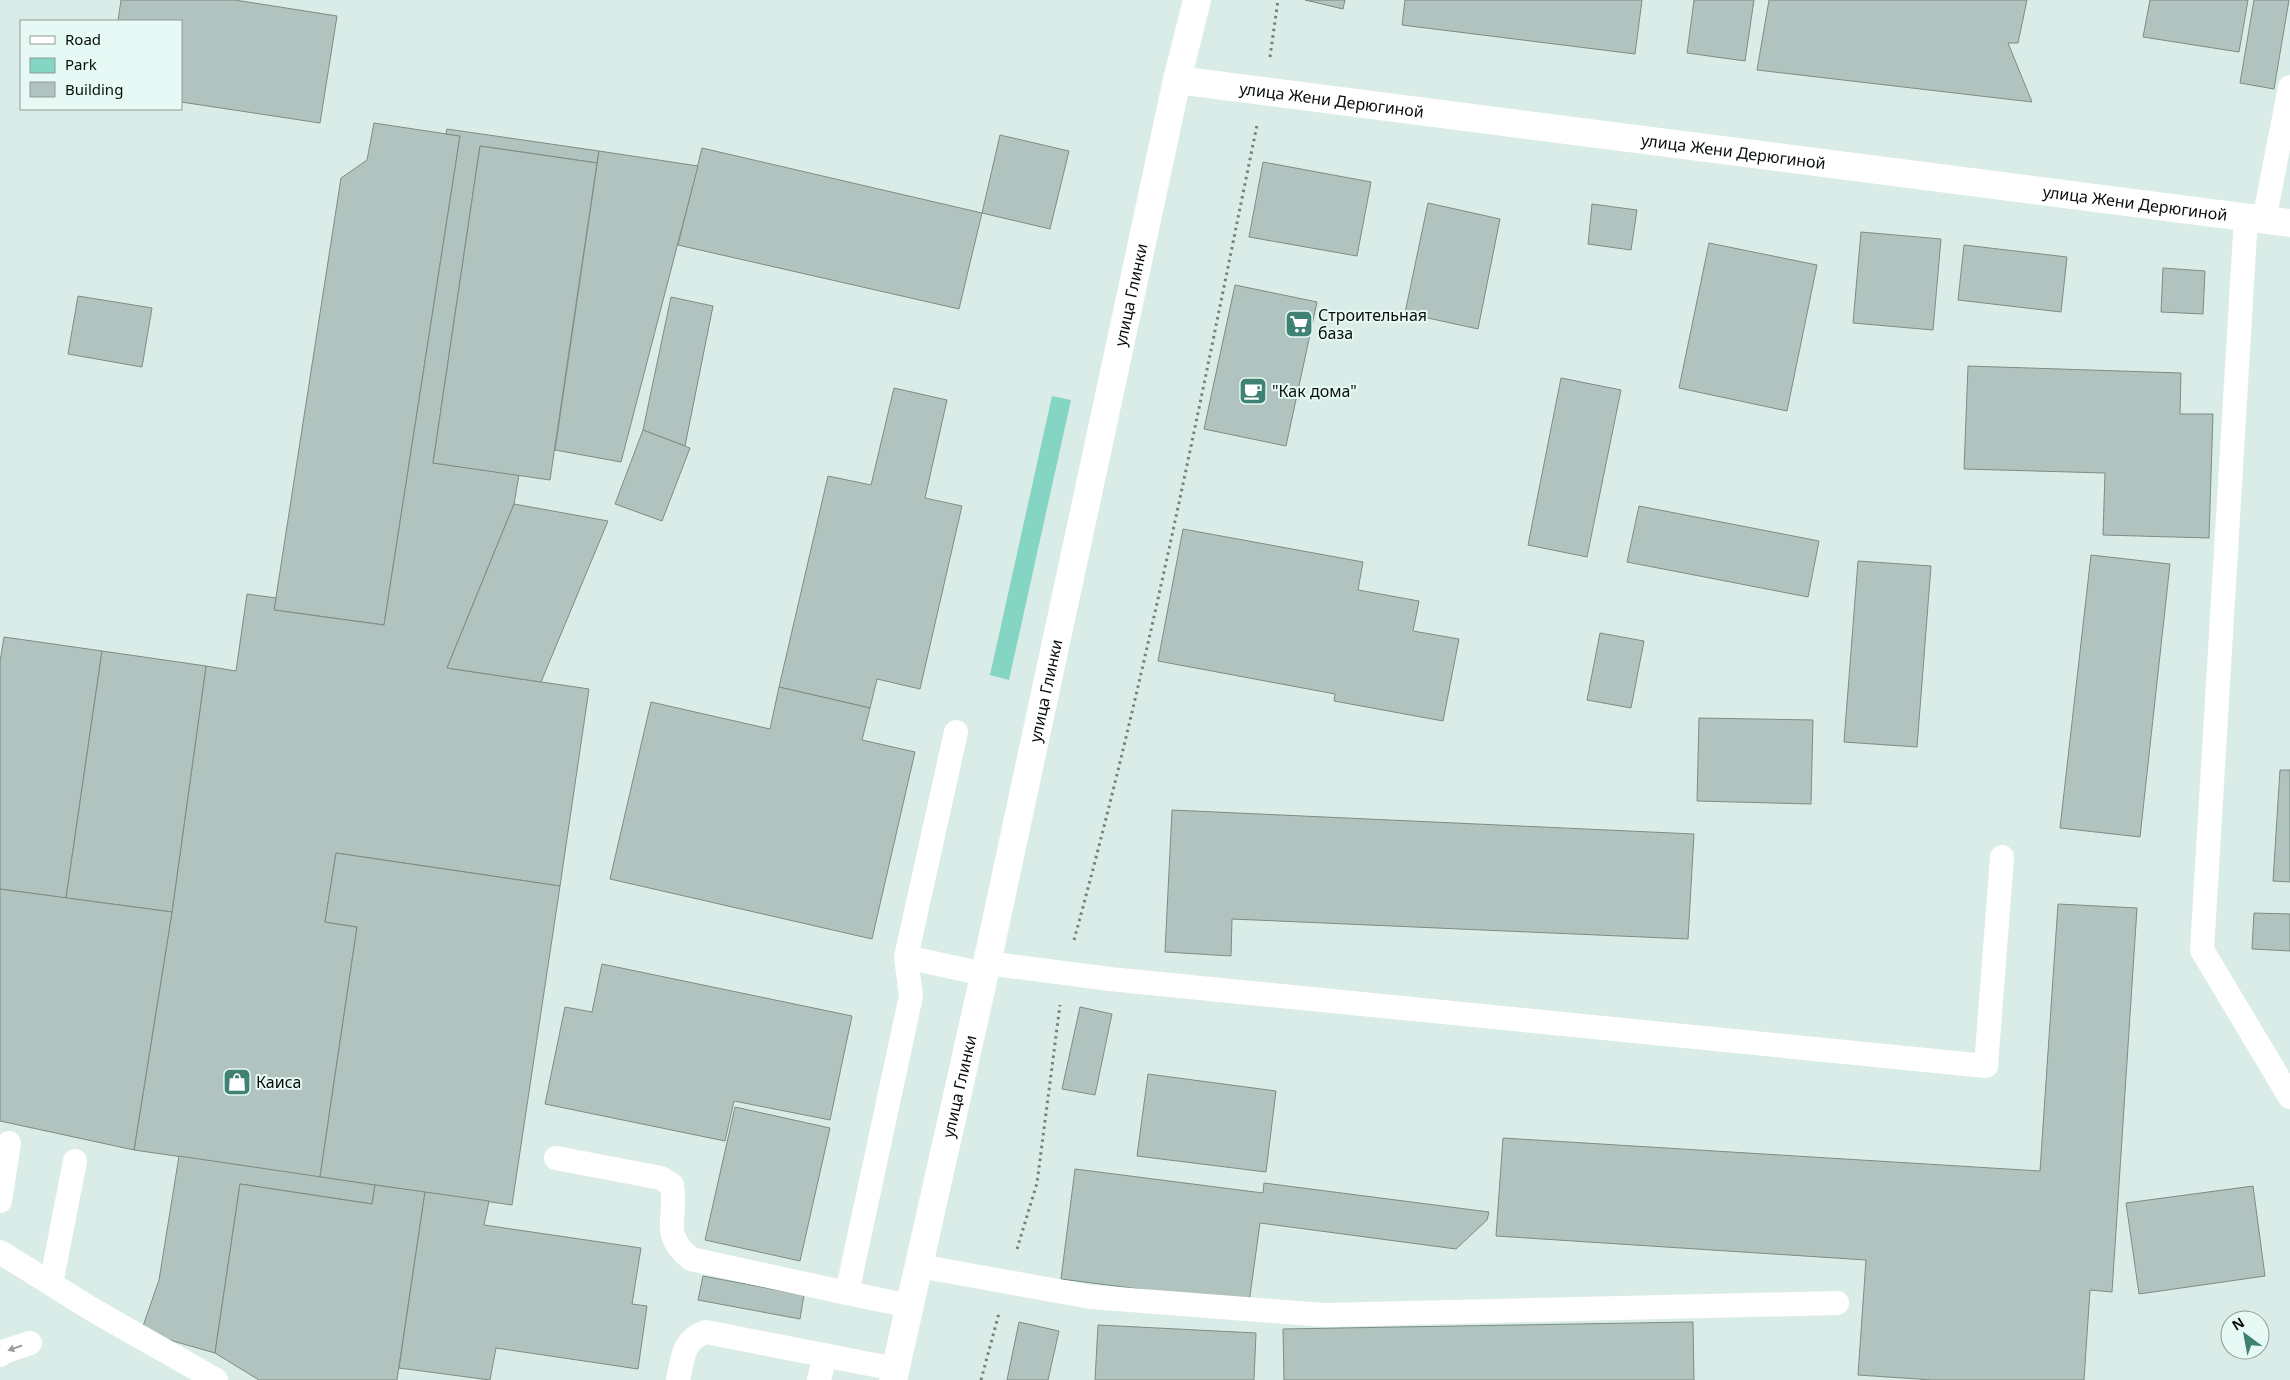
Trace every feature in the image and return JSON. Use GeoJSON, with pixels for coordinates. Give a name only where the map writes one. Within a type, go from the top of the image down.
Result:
{"type":"FeatureCollection","features":[{"type":"Feature","properties":{"kind":"main road","name":"улица Глинки"},"geometry":{"type":"LineString","coordinates":[[894,1374],[986,968],[1177,80],[1197,0]]}},
{"type":"Feature","properties":{"kind":"main road","name":"улица Жени Дерюгиной"},"geometry":{"type":"LineString","coordinates":[[1177,80],[2267,220]]}},
{"type":"Feature","properties":{"kind":"lane"},"geometry":{"type":"LineString","coordinates":[[2290,88],[2267,220],[2202,950],[2290,1097]]}},
{"type":"Feature","properties":{"kind":"lane"},"geometry":{"type":"LineString","coordinates":[[848,1293],[911,996],[906,957],[956,732]]}},
{"type":"Feature","properties":{"kind":"lane"},"geometry":{"type":"LineString","coordinates":[[906,957],[986,968],[1065,973],[1986,1066],[2002,857]]}},
{"type":"Feature","properties":{"kind":"lane"},"geometry":{"type":"LineString","coordinates":[[0,1201],[9,1143]]}},
{"type":"Feature","properties":{"kind":"lane"},"geometry":{"type":"LineString","coordinates":[[556,1158],[661,1178],[672,1185],[675,1198],[670,1225],[672,1235],[676,1244],[691,1259],[910,1306]]}},
{"type":"Feature","properties":{"kind":"lane"},"geometry":{"type":"LineString","coordinates":[[52,1284],[75,1161]]}},
{"type":"Feature","properties":{"kind":"lane"},"geometry":{"type":"LineString","coordinates":[[0,1252],[216,1380]]}},
{"type":"Feature","properties":{"kind":"lane"},"geometry":{"type":"LineString","coordinates":[[919,1266],[1091,1297],[1324,1315],[1837,1303]]}},
{"type":"Feature","properties":{"kind":"lane"},"geometry":{"type":"LineString","coordinates":[[678,1380],[686,1348],[694,1336],[706,1332],[825,1355],[894,1374]]}},
{"type":"Feature","properties":{"kind":"lane"},"geometry":{"type":"LineString","coordinates":[[0,1355],[3,1352],[30,1343]]}},
{"type":"Feature","properties":{"kind":"lane"},"geometry":{"type":"LineString","coordinates":[[819,1380],[825,1355]]}},
{"type":"Feature","properties":{"kind":"path"},"geometry":{"type":"LineString","coordinates":[[1015,1258],[1036,1183],[1065,973],[1103,834],[1150,638],[1264,91],[1278,0]]}},
{"type":"Feature","properties":{"kind":"path"},"geometry":{"type":"LineString","coordinates":[[981,1380],[1001,1305]]}},
{"type":"Feature","properties":{"kind":"green space"},"geometry":{"type":"Polygon","coordinates":[[[1052,396],[1071,400],[1009,680],[990,675],[1052,396]]]}},
{"type":"Feature","properties":{"kind":"building"},"geometry":{"type":"Polygon","coordinates":[[[121,0],[235,0],[337,16],[320,123],[182,102],[182,20],[118,20],[121,0]]]}},
{"type":"Feature","properties":{"kind":"building"},"geometry":{"type":"Polygon","coordinates":[[[1305,0],[1345,0],[1343,9],[1305,0]]]}},
{"type":"Feature","properties":{"kind":"building"},"geometry":{"type":"Polygon","coordinates":[[[1405,0],[1642,0],[1635,54],[1402,25],[1405,0]]]}},
{"type":"Feature","properties":{"kind":"building"},"geometry":{"type":"Polygon","coordinates":[[[1694,0],[1754,0],[1745,61],[1687,53],[1694,0]]]}},
{"type":"Feature","properties":{"kind":"building"},"geometry":{"type":"Polygon","coordinates":[[[1769,0],[2027,0],[2018,43],[2008,43],[2032,102],[1757,70],[1769,0]]]}},
{"type":"Feature","properties":{"kind":"building"},"geometry":{"type":"Polygon","coordinates":[[[2150,0],[2248,0],[2239,52],[2143,37],[2150,0]]]}},
{"type":"Feature","properties":{"kind":"building"},"geometry":{"type":"Polygon","coordinates":[[[2254,0],[2289,0],[2274,89],[2240,83],[2254,0]]]}},
{"type":"Feature","properties":{"kind":"building"},"geometry":{"type":"Polygon","coordinates":[[[374,123],[460,136],[384,625],[274,610],[341,178],[367,160],[374,123]]]}},
{"type":"Feature","properties":{"kind":"building"},"geometry":{"type":"Polygon","coordinates":[[[447,129],[599,151],[597,163],[480,146],[433,463],[519,475],[514,504],[447,668],[589,689],[560,886],[336,853],[325,922],[357,927],[320,1177],[134,1150],[172,912],[206,666],[236,671],[247,594],[276,598],[274,610],[384,625],[460,136],[446,134],[447,129]]]}},
{"type":"Feature","properties":{"kind":"building"},"geometry":{"type":"Polygon","coordinates":[[[1000,135],[1069,151],[1050,229],[982,213],[1000,135]]]}},
{"type":"Feature","properties":{"kind":"building"},"geometry":{"type":"Polygon","coordinates":[[[480,146],[597,163],[550,480],[433,463],[480,146]]]}},
{"type":"Feature","properties":{"kind":"building"},"geometry":{"type":"Polygon","coordinates":[[[702,148],[982,213],[959,309],[678,245],[702,148]]]}},
{"type":"Feature","properties":{"kind":"building"},"geometry":{"type":"Polygon","coordinates":[[[599,151],[698,166],[621,462],[555,450],[599,151]]]}},
{"type":"Feature","properties":{"kind":"building"},"geometry":{"type":"Polygon","coordinates":[[[1263,162],[1371,182],[1357,256],[1249,237],[1263,162]]]}},
{"type":"Feature","properties":{"kind":"building"},"geometry":{"type":"Polygon","coordinates":[[[1428,203],[1500,219],[1478,329],[1405,313],[1428,203]]]}},
{"type":"Feature","properties":{"kind":"building"},"geometry":{"type":"Polygon","coordinates":[[[1592,204],[1637,210],[1631,250],[1588,244],[1592,204]]]}},
{"type":"Feature","properties":{"kind":"building"},"geometry":{"type":"Polygon","coordinates":[[[1861,232],[1941,239],[1933,330],[1853,323],[1861,232]]]}},
{"type":"Feature","properties":{"kind":"building"},"geometry":{"type":"Polygon","coordinates":[[[1709,243],[1817,265],[1787,411],[1679,388],[1709,243]]]}},
{"type":"Feature","properties":{"kind":"building"},"geometry":{"type":"Polygon","coordinates":[[[1964,245],[2067,257],[2061,312],[1958,300],[1964,245]]]}},
{"type":"Feature","properties":{"kind":"building"},"geometry":{"type":"Polygon","coordinates":[[[2163,268],[2205,271],[2203,314],[2161,312],[2163,268]]]}},
{"type":"Feature","properties":{"kind":"building"},"geometry":{"type":"Polygon","coordinates":[[[1235,285],[1317,302],[1286,446],[1204,429],[1235,285]]]}},
{"type":"Feature","properties":{"kind":"building"},"geometry":{"type":"Polygon","coordinates":[[[78,296],[152,308],[142,367],[68,354],[78,296]]]}},
{"type":"Feature","properties":{"kind":"building"},"geometry":{"type":"Polygon","coordinates":[[[671,297],[713,306],[685,446],[643,430],[671,297]]]}},
{"type":"Feature","properties":{"kind":"building"},"geometry":{"type":"Polygon","coordinates":[[[1968,366],[2181,373],[2180,414],[2213,414],[2209,538],[2103,535],[2105,473],[1964,469],[1968,366]]]}},
{"type":"Feature","properties":{"kind":"building"},"geometry":{"type":"Polygon","coordinates":[[[1561,378],[1621,390],[1587,557],[1528,545],[1561,378]]]}},
{"type":"Feature","properties":{"kind":"building"},"geometry":{"type":"Polygon","coordinates":[[[894,388],[947,400],[925,498],[962,506],[920,689],[877,679],[870,708],[779,687],[828,476],[871,485],[894,388]]]}},
{"type":"Feature","properties":{"kind":"building"},"geometry":{"type":"Polygon","coordinates":[[[643,430],[690,448],[662,521],[615,504],[643,430]]]}},
{"type":"Feature","properties":{"kind":"building"},"geometry":{"type":"Polygon","coordinates":[[[514,504],[608,521],[541,682],[447,668],[514,504]]]}},
{"type":"Feature","properties":{"kind":"building"},"geometry":{"type":"Polygon","coordinates":[[[1639,506],[1819,541],[1808,597],[1627,562],[1639,506]]]}},
{"type":"Feature","properties":{"kind":"building"},"geometry":{"type":"Polygon","coordinates":[[[1183,529],[1363,562],[1358,590],[1419,601],[1413,631],[1459,639],[1443,721],[1334,701],[1335,694],[1158,661],[1183,529]]]}},
{"type":"Feature","properties":{"kind":"building"},"geometry":{"type":"Polygon","coordinates":[[[2091,555],[2170,564],[2140,837],[2060,828],[2091,555]]]}},
{"type":"Feature","properties":{"kind":"building"},"geometry":{"type":"Polygon","coordinates":[[[1858,561],[1931,566],[1917,747],[1844,742],[1858,561]]]}},
{"type":"Feature","properties":{"kind":"building"},"geometry":{"type":"Polygon","coordinates":[[[1600,633],[1644,641],[1631,708],[1587,700],[1600,633]]]}},
{"type":"Feature","properties":{"kind":"building"},"geometry":{"type":"Polygon","coordinates":[[[4,637],[102,651],[66,898],[0,889],[0,662],[4,637]]]}},
{"type":"Feature","properties":{"kind":"building"},"geometry":{"type":"Polygon","coordinates":[[[102,651],[206,666],[172,912],[66,898],[102,651]]]}},
{"type":"Feature","properties":{"kind":"building"},"geometry":{"type":"Polygon","coordinates":[[[779,687],[870,708],[862,740],[915,752],[872,939],[610,879],[651,702],[770,729],[779,687]]]}},
{"type":"Feature","properties":{"kind":"building"},"geometry":{"type":"Polygon","coordinates":[[[1699,718],[1813,720],[1811,804],[1697,801],[1699,718]]]}},
{"type":"Feature","properties":{"kind":"building"},"geometry":{"type":"Polygon","coordinates":[[[2280,770],[2290,770],[2290,882],[2273,881],[2280,770]]]}},
{"type":"Feature","properties":{"kind":"building"},"geometry":{"type":"Polygon","coordinates":[[[1172,810],[1694,834],[1688,939],[1232,919],[1231,956],[1165,952],[1172,810]]]}},
{"type":"Feature","properties":{"kind":"building"},"geometry":{"type":"Polygon","coordinates":[[[336,853],[560,886],[512,1205],[320,1177],[357,927],[325,922],[336,853]]]}},
{"type":"Feature","properties":{"kind":"building"},"geometry":{"type":"Polygon","coordinates":[[[0,889],[172,912],[134,1150],[0,1121],[0,889]]]}},
{"type":"Feature","properties":{"kind":"building"},"geometry":{"type":"Polygon","coordinates":[[[2058,904],[2137,908],[2112,1292],[2090,1290],[2084,1380],[1932,1380],[1858,1375],[1866,1260],[1496,1236],[1503,1138],[2040,1171],[2058,904]]]}},
{"type":"Feature","properties":{"kind":"building"},"geometry":{"type":"Polygon","coordinates":[[[2254,913],[2290,914],[2290,951],[2252,949],[2254,913]]]}},
{"type":"Feature","properties":{"kind":"building"},"geometry":{"type":"Polygon","coordinates":[[[602,964],[852,1016],[830,1120],[734,1101],[725,1141],[545,1104],[565,1007],[592,1012],[602,964]]]}},
{"type":"Feature","properties":{"kind":"building"},"geometry":{"type":"Polygon","coordinates":[[[1080,1007],[1112,1014],[1095,1095],[1062,1089],[1080,1007]]]}},
{"type":"Feature","properties":{"kind":"building"},"geometry":{"type":"Polygon","coordinates":[[[1148,1074],[1276,1091],[1266,1172],[1137,1156],[1148,1074]]]}},
{"type":"Feature","properties":{"kind":"building"},"geometry":{"type":"Polygon","coordinates":[[[735,1107],[830,1128],[800,1261],[705,1240],[735,1107]]]}},
{"type":"Feature","properties":{"kind":"building"},"geometry":{"type":"Polygon","coordinates":[[[179,1156],[375,1185],[372,1204],[240,1184],[215,1353],[141,1332],[159,1280],[179,1156]]]}},
{"type":"Feature","properties":{"kind":"building"},"geometry":{"type":"Polygon","coordinates":[[[1075,1169],[1263,1193],[1264,1183],[1489,1212],[1487,1220],[1456,1249],[1260,1223],[1249,1303],[1061,1279],[1075,1169]]]}},
{"type":"Feature","properties":{"kind":"building"},"geometry":{"type":"Polygon","coordinates":[[[240,1184],[372,1204],[375,1185],[425,1192],[397,1380],[259,1380],[215,1353],[240,1184]]]}},
{"type":"Feature","properties":{"kind":"building"},"geometry":{"type":"Polygon","coordinates":[[[2253,1186],[2265,1276],[2139,1294],[2126,1203],[2253,1186]]]}},
{"type":"Feature","properties":{"kind":"building"},"geometry":{"type":"Polygon","coordinates":[[[425,1192],[489,1201],[484,1225],[641,1248],[632,1304],[647,1306],[638,1369],[496,1348],[490,1380],[399,1368],[425,1192]]]}},
{"type":"Feature","properties":{"kind":"building"},"geometry":{"type":"Polygon","coordinates":[[[703,1276],[804,1295],[800,1319],[698,1300],[703,1276]]]}},
{"type":"Feature","properties":{"kind":"building"},"geometry":{"type":"Polygon","coordinates":[[[1019,1322],[1059,1331],[1048,1380],[1007,1380],[1019,1322]]]}},
{"type":"Feature","properties":{"kind":"building"},"geometry":{"type":"Polygon","coordinates":[[[1693,1322],[1694,1380],[1284,1380],[1283,1329],[1693,1322]]]}},
{"type":"Feature","properties":{"kind":"building"},"geometry":{"type":"Polygon","coordinates":[[[1098,1325],[1256,1333],[1254,1380],[1095,1380],[1098,1325]]]}},
{"type":"Feature","properties":{"kind":"place","name":"Строительная база"},"geometry":{"type":"Point","coordinates":[1299,324]}},
{"type":"Feature","properties":{"kind":"place","name":"\"Как дома\""},"geometry":{"type":"Point","coordinates":[1253,391]}},
{"type":"Feature","properties":{"kind":"place","name":"Каиса"},"geometry":{"type":"Point","coordinates":[237,1082]}}]}
